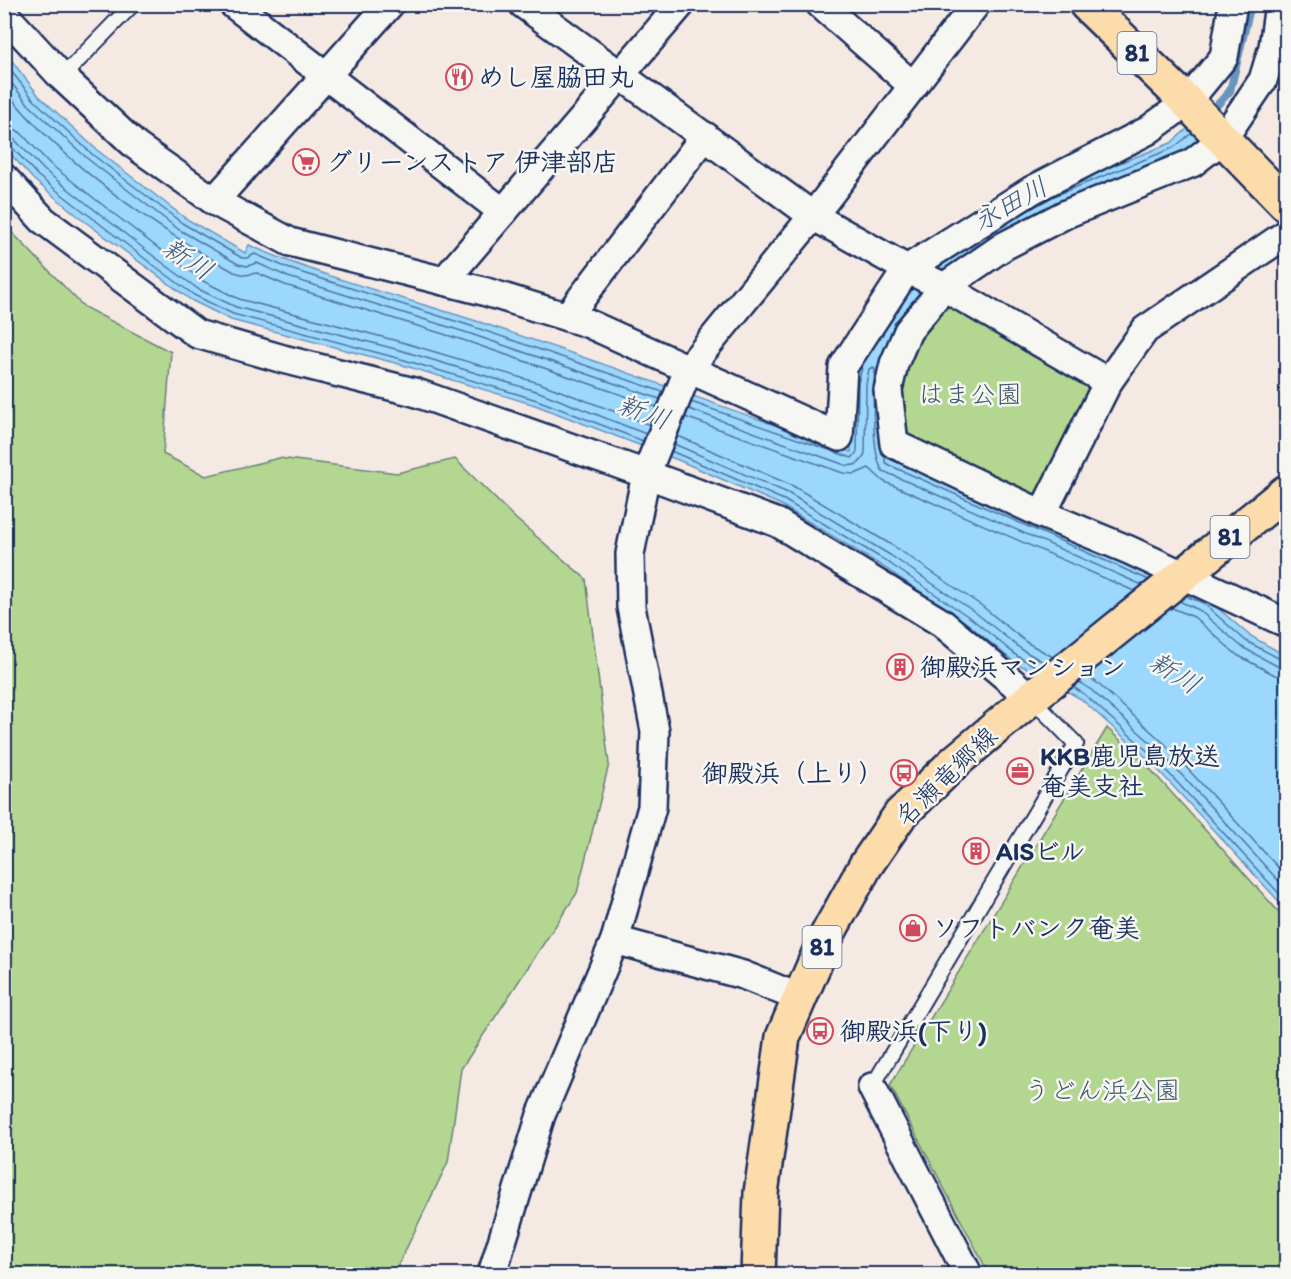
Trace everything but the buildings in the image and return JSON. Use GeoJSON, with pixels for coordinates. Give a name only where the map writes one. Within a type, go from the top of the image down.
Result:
{"type":"FeatureCollection","features":[{"type":"Feature","properties":{"kind":"main road","name":"81"},"geometry":{"type":"LineString","coordinates":[[1086,4],[1287,204]]}},
{"type":"Feature","properties":{"kind":"main road","name":"名瀬竜郷線"},"geometry":{"type":"LineString","coordinates":[[758,1275],[761,1193],[783,1037],[826,937],[866,865],[900,815],[956,761],[1034,695],[1287,492]]}},
{"type":"Feature","properties":{"kind":"street"},"geometry":{"type":"LineString","coordinates":[[233,4],[503,212]]}},
{"type":"Feature","properties":{"kind":"street"},"geometry":{"type":"LineString","coordinates":[[214,201],[390,4]]}},
{"type":"Feature","properties":{"kind":"street"},"geometry":{"type":"LineString","coordinates":[[523,4],[813,216],[907,269],[944,287],[1108,382]]}},
{"type":"Feature","properties":{"kind":"street"},"geometry":{"type":"LineString","coordinates":[[444,281],[681,4]]}},
{"type":"Feature","properties":{"kind":"street"},"geometry":{"type":"LineString","coordinates":[[820,4],[913,86]]}},
{"type":"Feature","properties":{"kind":"street"},"geometry":{"type":"LineString","coordinates":[[492,1275],[541,1115],[615,939],[652,807],[655,730],[632,607],[630,554],[646,474],[689,368],[813,216],[976,4]]}},
{"type":"Feature","properties":{"kind":"street"},"geometry":{"type":"LineString","coordinates":[[4,14],[62,77],[136,146],[214,201],[290,242],[444,281],[587,323],[839,437],[843,367],[907,269],[1032,190],[1147,131],[1187,102],[1224,57],[1233,4]]}},
{"type":"Feature","properties":{"kind":"street"},"geometry":{"type":"LineString","coordinates":[[1279,4],[1273,47],[1263,80],[1223,139],[1192,163],[1066,214],[1005,246],[944,287],[908,331],[894,364],[888,390],[894,444],[1042,514],[1129,550],[1178,579],[1287,623]]}},
{"type":"Feature","properties":{"kind":"street"},"geometry":{"type":"LineString","coordinates":[[567,317],[705,135]]}},
{"type":"Feature","properties":{"kind":"street"},"geometry":{"type":"LineString","coordinates":[[4,178],[43,220],[197,334],[283,359],[414,392],[778,523],[942,623],[1034,695]]}},
{"type":"Feature","properties":{"kind":"street"},"geometry":{"type":"LineString","coordinates":[[1042,514],[1108,382],[1145,330],[1287,234]]}},
{"type":"Feature","properties":{"kind":"street"},"geometry":{"type":"LineString","coordinates":[[615,939],[743,975],[800,998]]}},
{"type":"Feature","properties":{"kind":"street"},"geometry":{"type":"LineString","coordinates":[[872,1087],[968,1275]]}},
{"type":"Feature","properties":{"kind":"lane"},"geometry":{"type":"LineString","coordinates":[[62,77],[133,4]]}},
{"type":"Feature","properties":{"kind":"lane"},"geometry":{"type":"LineString","coordinates":[[872,1087],[1076,744],[1034,695]]}},
{"type":"Feature","properties":{"kind":"green space"},"geometry":{"type":"Polygon","coordinates":[[[5,225],[84,307],[171,352],[163,454],[206,476],[279,458],[397,473],[455,459],[516,519],[586,579],[609,764],[577,893],[461,1069],[448,1162],[394,1274],[5,1274],[5,225]]]}},
{"type":"Feature","properties":{"kind":"green space","name":"はま公園"},"geometry":{"type":"Polygon","coordinates":[[[935,304],[953,306],[1092,385],[1038,498],[905,440],[896,396],[912,336],[935,304]]]}},
{"type":"Feature","properties":{"kind":"green space","name":"うどん浜公園"},"geometry":{"type":"Polygon","coordinates":[[[1107,728],[1144,762],[1286,920],[1286,1274],[989,1274],[890,1085],[1107,728]]]}},
{"type":"Feature","properties":{"kind":"water","name":"新川"},"geometry":{"type":"Polygon","coordinates":[[[5,52],[39,96],[97,150],[185,218],[245,253],[249,245],[332,276],[615,368],[851,452],[852,382],[859,356],[898,291],[1051,190],[1171,143],[1195,122],[1212,140],[949,277],[886,393],[891,459],[1206,598],[1249,635],[1286,656],[1286,909],[1148,759],[1081,699],[1013,661],[968,624],[882,566],[781,505],[678,460],[535,405],[399,364],[231,320],[191,300],[84,221],[34,180],[5,148],[5,52]]]}},
{"type":"Feature","properties":{"kind":"waterway","name":"永田川"},"geometry":{"type":"LineString","coordinates":[[1207,116],[1230,91],[1251,4]]}},
{"type":"Feature","properties":{"kind":"place","name":"めし屋脇田丸"},"geometry":{"type":"Point","coordinates":[459,77]}},
{"type":"Feature","properties":{"kind":"place","name":"グリーンストア 伊津部店"},"geometry":{"type":"Point","coordinates":[306,162]}},
{"type":"Feature","properties":{"kind":"place","name":"御殿浜マンション"},"geometry":{"type":"Point","coordinates":[900,667]}},
{"type":"Feature","properties":{"kind":"place","name":"KKB鹿児島放送 奄美支社"},"geometry":{"type":"Point","coordinates":[1020,771]}},
{"type":"Feature","properties":{"kind":"place","name":"御殿浜（上り）"},"geometry":{"type":"Point","coordinates":[904,773]}},
{"type":"Feature","properties":{"kind":"place","name":"AISビル"},"geometry":{"type":"Point","coordinates":[976,851]}},
{"type":"Feature","properties":{"kind":"place","name":"ソフトバンク奄美"},"geometry":{"type":"Point","coordinates":[913,928]}},
{"type":"Feature","properties":{"kind":"place","name":"御殿浜(下り)"},"geometry":{"type":"Point","coordinates":[820,1031]}}]}
